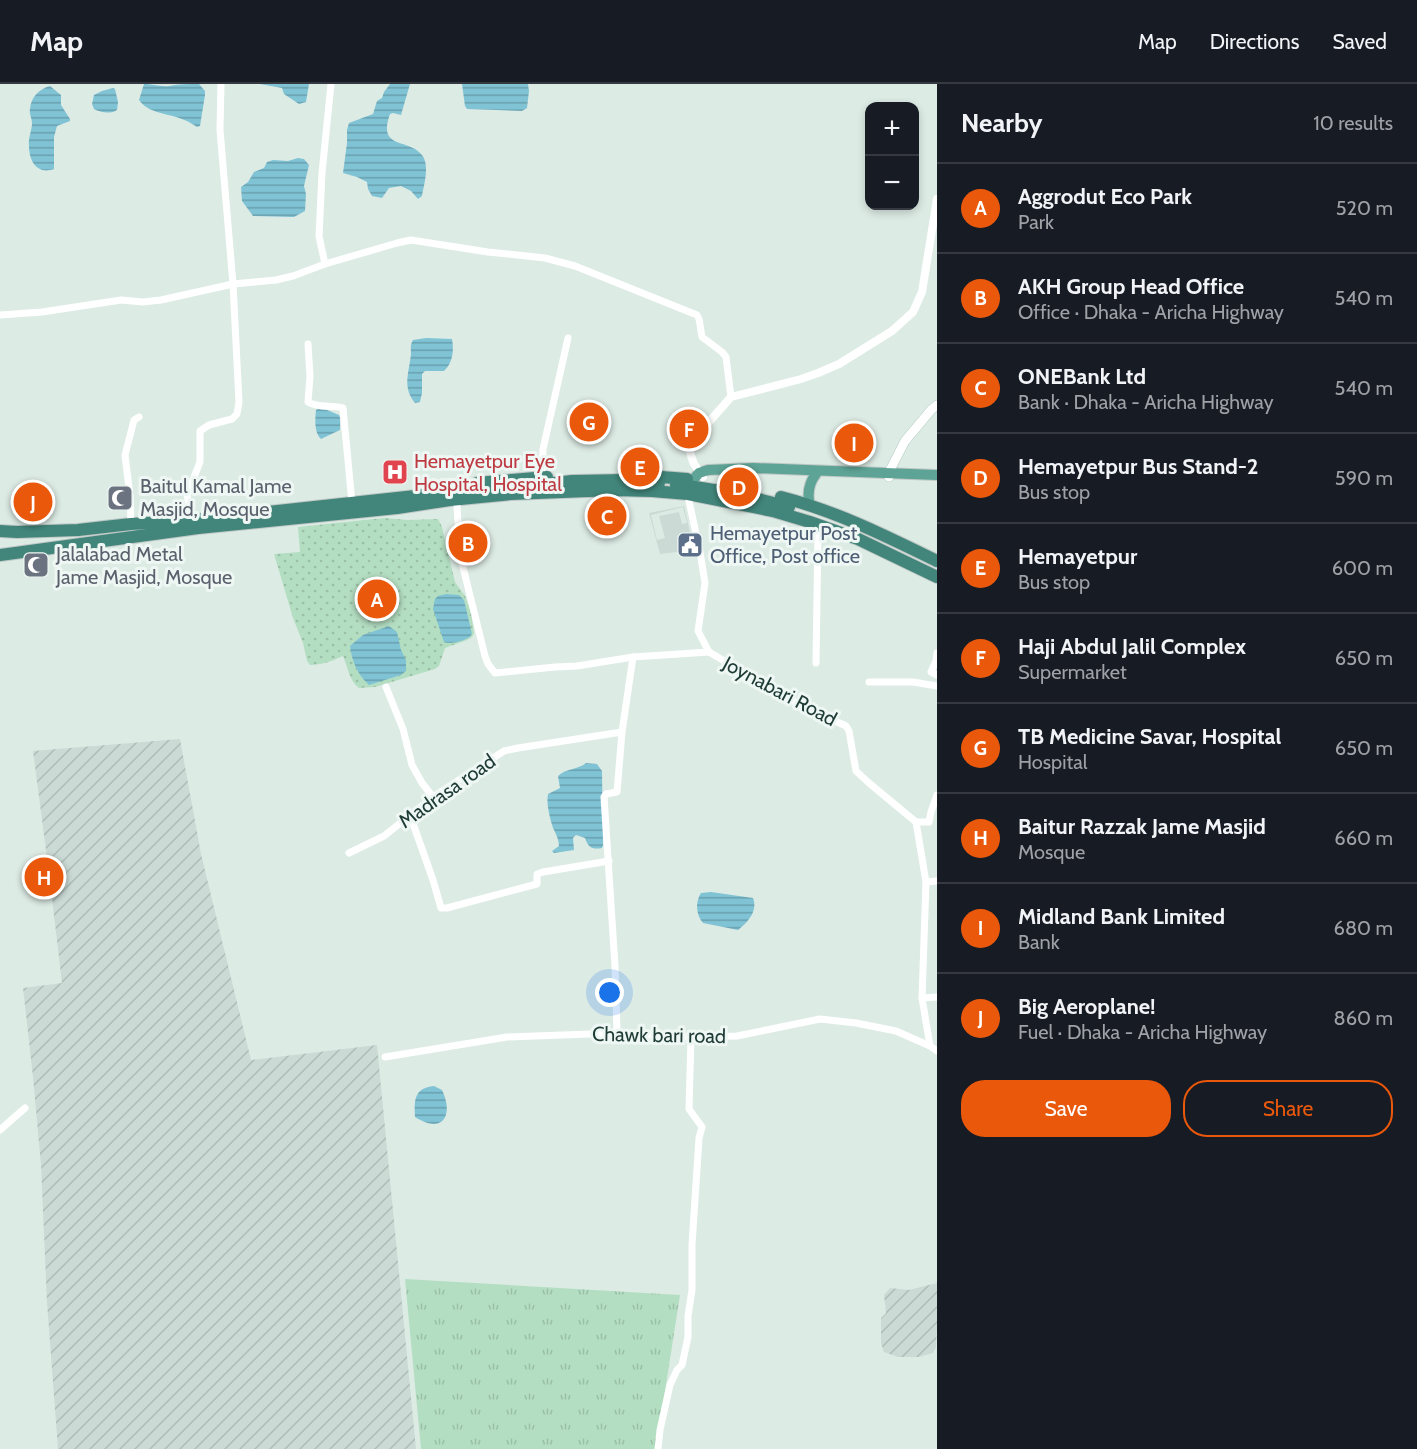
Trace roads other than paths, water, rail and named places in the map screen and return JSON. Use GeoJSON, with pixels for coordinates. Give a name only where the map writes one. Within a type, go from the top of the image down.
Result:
{"type":"FeatureCollection","features":[{"type":"Feature","properties":{"kind":"highway"},"geometry":{"type":"LineString","coordinates":[[395,503],[412,490],[484,482],[597,474],[699,478],[810,506],[856,522],[937,561]]}},
{"type":"Feature","properties":{"kind":"highway"},"geometry":{"type":"LineString","coordinates":[[0,555],[395,503],[467,490],[572,481],[625,480],[694,487],[750,496],[807,512],[866,534],[937,569]]}},
{"type":"Feature","properties":{"kind":"highway"},"geometry":{"type":"LineString","coordinates":[[0,531],[78,530],[352,503],[395,503],[571,491],[652,491],[688,494],[773,511],[810,522],[858,539],[937,577]]}},
{"type":"Feature","properties":{"kind":"highway"},"geometry":{"type":"LineString","coordinates":[[395,503],[425,509],[608,496],[689,501],[762,514],[818,531],[937,584]]}},
{"type":"Feature","properties":{"kind":"main road"},"geometry":{"type":"LineString","coordinates":[[889,475],[905,441],[937,405]]}},
{"type":"Feature","properties":{"kind":"main road"},"geometry":{"type":"LineString","coordinates":[[699,478],[708,470],[753,468],[889,475],[937,481]]}},
{"type":"Feature","properties":{"kind":"main road"},"geometry":{"type":"LineString","coordinates":[[699,478],[709,475],[753,472],[937,475]]}},
{"type":"Feature","properties":{"kind":"main road"},"geometry":{"type":"LineString","coordinates":[[810,506],[808,498],[810,480],[816,474]]}},
{"type":"Feature","properties":{"kind":"street"},"geometry":{"type":"LineString","coordinates":[[192,520],[187,495],[201,462],[200,431],[209,425],[232,419],[237,414],[239,402],[233,284],[220,130],[221,84]]}},
{"type":"Feature","properties":{"kind":"street"},"geometry":{"type":"LineString","coordinates":[[325,264],[320,236],[322,173],[331,84]]}},
{"type":"Feature","properties":{"kind":"street"},"geometry":{"type":"LineString","coordinates":[[699,478],[691,456],[690,448],[693,439],[731,397],[801,379],[829,368],[892,331],[912,312],[922,292],[937,199]]}},
{"type":"Feature","properties":{"kind":"street"},"geometry":{"type":"LineString","coordinates":[[0,315],[42,312],[122,300],[143,302],[161,300],[233,284],[276,280],[411,240],[545,258],[575,266],[697,315],[702,337],[726,357],[731,397]]}},
{"type":"Feature","properties":{"kind":"street"},"geometry":{"type":"LineString","coordinates":[[542,478],[543,449],[568,338]]}},
{"type":"Feature","properties":{"kind":"street"},"geometry":{"type":"LineString","coordinates":[[308,344],[310,376],[308,402],[313,405],[343,408],[352,503]]}},
{"type":"Feature","properties":{"kind":"street"},"geometry":{"type":"LineString","coordinates":[[131,524],[125,455],[134,420],[139,417]]}},
{"type":"Feature","properties":{"kind":"street","name":"Joynabari Road"},"geometry":{"type":"LineString","coordinates":[[689,501],[705,583],[698,631],[709,652],[789,699],[846,726],[849,731],[856,771],[916,822]]}},
{"type":"Feature","properties":{"kind":"street"},"geometry":{"type":"LineString","coordinates":[[457,506],[460,555],[485,656],[494,671],[498,673],[577,666],[633,657],[709,652]]}},
{"type":"Feature","properties":{"kind":"street"},"geometry":{"type":"LineString","coordinates":[[816,663],[818,531]]}},
{"type":"Feature","properties":{"kind":"street"},"geometry":{"type":"LineString","coordinates":[[937,653],[931,672],[937,675]]}},
{"type":"Feature","properties":{"kind":"street"},"geometry":{"type":"LineString","coordinates":[[617,1033],[604,797],[606,794],[617,792],[622,732],[633,657]]}},
{"type":"Feature","properties":{"kind":"street"},"geometry":{"type":"LineString","coordinates":[[869,682],[913,682],[937,686]]}},
{"type":"Feature","properties":{"kind":"street"},"geometry":{"type":"LineString","coordinates":[[386,687],[403,729],[412,765],[433,797]]}},
{"type":"Feature","properties":{"kind":"street","name":"Madrasa road"},"geometry":{"type":"LineString","coordinates":[[349,853],[384,836],[433,797],[504,751],[622,732]]}},
{"type":"Feature","properties":{"kind":"street"},"geometry":{"type":"LineString","coordinates":[[930,1046],[922,998],[926,882],[916,822],[929,822],[937,795]]}},
{"type":"Feature","properties":{"kind":"street"},"geometry":{"type":"LineString","coordinates":[[410,815],[434,880],[441,908],[537,884],[537,874],[543,872],[609,861]]}},
{"type":"Feature","properties":{"kind":"street"},"geometry":{"type":"LineString","coordinates":[[926,882],[937,881]]}},
{"type":"Feature","properties":{"kind":"street"},"geometry":{"type":"LineString","coordinates":[[922,998],[937,997]]}},
{"type":"Feature","properties":{"kind":"street","name":"Chawk bari road"},"geometry":{"type":"LineString","coordinates":[[385,1057],[507,1036],[617,1033],[691,1037],[737,1036],[820,1019],[896,1031],[937,1051]]}},
{"type":"Feature","properties":{"kind":"street"},"geometry":{"type":"LineString","coordinates":[[658,1449],[670,1385],[682,1365],[688,1337],[692,1290],[692,1245],[699,1138],[702,1127],[689,1109],[691,1037]]}},
{"type":"Feature","properties":{"kind":"street"},"geometry":{"type":"LineString","coordinates":[[0,1130],[25,1108]]}},
{"type":"Feature","properties":{"kind":"water"},"geometry":{"type":"Polygon","coordinates":[[[144,84],[166,86],[199,84],[205,91],[200,126],[197,127],[184,120],[147,108],[139,100],[144,84]]]}},
{"type":"Feature","properties":{"kind":"water"},"geometry":{"type":"Polygon","coordinates":[[[260,84],[309,84],[306,102],[299,104],[284,94],[282,88],[260,84]]]}},
{"type":"Feature","properties":{"kind":"water"},"geometry":{"type":"Polygon","coordinates":[[[390,84],[410,84],[401,115],[390,114],[387,125],[391,138],[410,146],[424,159],[425,181],[422,196],[418,199],[411,191],[401,186],[389,188],[382,198],[372,196],[367,182],[343,173],[349,123],[373,114],[377,101],[382,98],[390,84]]]}},
{"type":"Feature","properties":{"kind":"water"},"geometry":{"type":"Polygon","coordinates":[[[462,84],[528,84],[527,108],[522,111],[467,109],[462,84]]]}},
{"type":"Feature","properties":{"kind":"water"},"geometry":{"type":"Polygon","coordinates":[[[50,86],[61,95],[61,105],[70,121],[57,126],[54,137],[54,169],[43,170],[35,165],[29,152],[32,126],[30,111],[34,97],[39,91],[50,86]]]}},
{"type":"Feature","properties":{"kind":"water"},"geometry":{"type":"Polygon","coordinates":[[[113,88],[118,102],[117,110],[106,112],[94,109],[92,104],[94,95],[113,88]]]}},
{"type":"Feature","properties":{"kind":"water"},"geometry":{"type":"Polygon","coordinates":[[[304,159],[309,165],[304,186],[305,211],[294,217],[253,216],[242,201],[241,187],[248,182],[254,172],[264,168],[267,162],[304,159]]]}},
{"type":"Feature","properties":{"kind":"water"},"geometry":{"type":"Polygon","coordinates":[[[452,339],[452,356],[444,371],[425,371],[422,374],[420,402],[415,403],[407,385],[411,345],[413,340],[452,339]]]}},
{"type":"Feature","properties":{"kind":"water"},"geometry":{"type":"Polygon","coordinates":[[[316,410],[339,415],[340,430],[321,439],[316,426],[316,410]]]}},
{"type":"Feature","properties":{"kind":"water"},"geometry":{"type":"Polygon","coordinates":[[[446,594],[459,595],[464,600],[472,634],[451,643],[444,642],[433,609],[435,599],[446,594]]]}},
{"type":"Feature","properties":{"kind":"water"},"geometry":{"type":"Polygon","coordinates":[[[389,626],[397,632],[406,660],[406,671],[401,675],[369,685],[356,667],[350,646],[363,635],[389,626]]]}},
{"type":"Feature","properties":{"kind":"water"},"geometry":{"type":"Polygon","coordinates":[[[586,763],[597,764],[602,771],[602,848],[591,847],[585,838],[576,835],[573,838],[574,850],[554,853],[552,851],[559,844],[550,815],[548,794],[560,788],[558,776],[586,763]]]}},
{"type":"Feature","properties":{"kind":"water"},"geometry":{"type":"Polygon","coordinates":[[[711,892],[753,898],[754,907],[751,916],[738,930],[703,923],[698,912],[698,900],[701,893],[711,892]]]}},
{"type":"Feature","properties":{"kind":"water"},"geometry":{"type":"Polygon","coordinates":[[[434,1086],[442,1090],[447,1107],[444,1120],[433,1124],[415,1117],[415,1105],[422,1089],[434,1086]]]}},
{"type":"Feature","properties":{"kind":"place","name":"TB Medicine Savar, Hospital"},"geometry":{"type":"Point","coordinates":[589,422]}},
{"type":"Feature","properties":{"kind":"place","name":"Haji Abdul Jalil Complex"},"geometry":{"type":"Point","coordinates":[689,429]}},
{"type":"Feature","properties":{"kind":"place","name":"Midland Bank Limited"},"geometry":{"type":"Point","coordinates":[854,443]}},
{"type":"Feature","properties":{"kind":"place","name":"Hemayetpur"},"geometry":{"type":"Point","coordinates":[640,467]}},
{"type":"Feature","properties":{"kind":"place","name":"Hemayetpur Eye Hospital, Hospital"},"geometry":{"type":"Point","coordinates":[395,472]}},
{"type":"Feature","properties":{"kind":"place","name":"Hemayetpur Bus Stand-2"},"geometry":{"type":"Point","coordinates":[739,487]}},
{"type":"Feature","properties":{"kind":"place","name":"Baitul Kamal Jame Masjid, Mosque"},"geometry":{"type":"Point","coordinates":[120,498]}},
{"type":"Feature","properties":{"kind":"place","name":"Big Aeroplane!"},"geometry":{"type":"Point","coordinates":[33,502]}},
{"type":"Feature","properties":{"kind":"place","name":"ONEBank Ltd"},"geometry":{"type":"Point","coordinates":[607,516]}},
{"type":"Feature","properties":{"kind":"place","name":"AKH Group Head Office"},"geometry":{"type":"Point","coordinates":[468,543]}},
{"type":"Feature","properties":{"kind":"place","name":"Hemayetpur Post Office, Post office"},"geometry":{"type":"Point","coordinates":[690,545]}},
{"type":"Feature","properties":{"kind":"place","name":"Jalalabad Metal Jame Masjid, Mosque"},"geometry":{"type":"Point","coordinates":[36,565]}},
{"type":"Feature","properties":{"kind":"place","name":"Aggrodut Eco Park"},"geometry":{"type":"Point","coordinates":[377,599]}},
{"type":"Feature","properties":{"kind":"place","name":"Baitur Razzak Jame Masjid"},"geometry":{"type":"Point","coordinates":[44,877]}}]}
